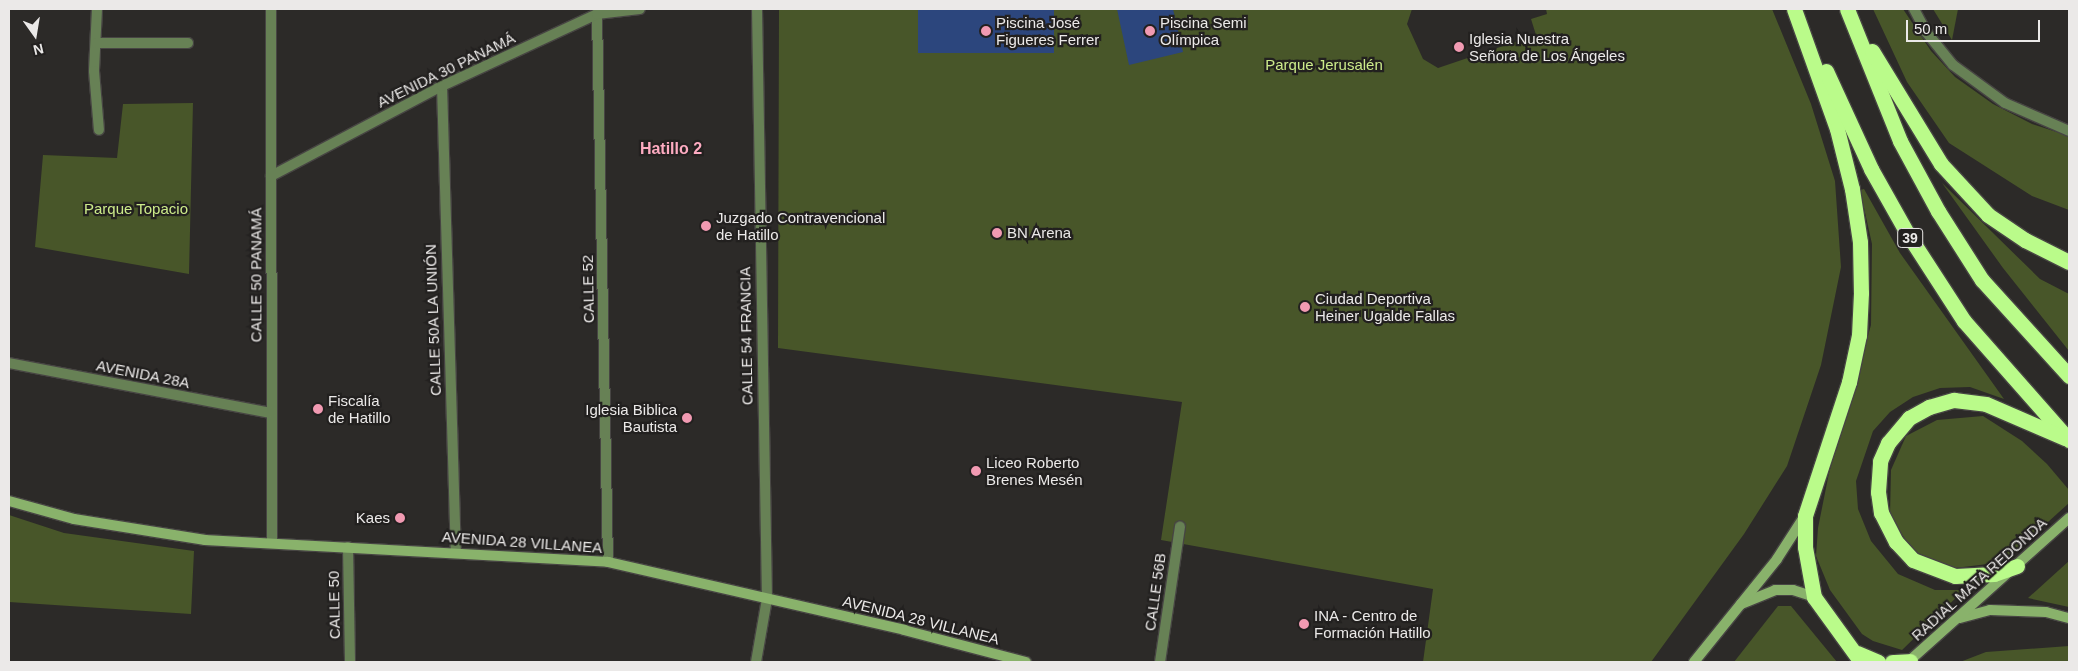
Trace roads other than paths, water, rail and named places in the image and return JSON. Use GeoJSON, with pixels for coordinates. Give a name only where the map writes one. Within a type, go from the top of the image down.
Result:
{"type":"FeatureCollection","features":[{"type":"Feature","properties":{"kind":"highway","name":"39"},"geometry":{"type":"LineString","coordinates":[[1796,9],[1870,169],[1907,233],[1964,321],[2069,440]]}},
{"type":"Feature","properties":{"kind":"highway"},"geometry":{"type":"LineString","coordinates":[[1796,9],[1837,129],[1852,190],[1860,242],[1862,293],[1859,336],[1849,382],[1805,516],[1805,547],[1814,598],[1859,658],[1878,662]]}},
{"type":"Feature","properties":{"kind":"highway","name":"39"},"geometry":{"type":"LineString","coordinates":[[1848,12],[1900,141],[1938,211],[1982,280],[2069,376]]}},
{"type":"Feature","properties":{"kind":"highway"},"geometry":{"type":"LineString","coordinates":[[1848,12],[1941,164],[1988,215],[2025,240],[2069,262]]}},
{"type":"Feature","properties":{"kind":"highway"},"geometry":{"type":"LineString","coordinates":[[2017,566],[1994,574],[1955,576],[1926,567],[1903,552],[1890,533],[1879,503],[1878,470],[1884,452],[1893,435],[1909,418],[1929,407],[1954,400],[1986,404],[2069,440]]}},
{"type":"Feature","properties":{"kind":"highway"},"geometry":{"type":"LineString","coordinates":[[1892,662],[1909,661]]}},
{"type":"Feature","properties":{"kind":"street"},"geometry":{"type":"LineString","coordinates":[[97,9],[94,71],[99,130]]}},
{"type":"Feature","properties":{"kind":"street","name":"CALLE 50 PANAMÁ"},"geometry":{"type":"LineString","coordinates":[[271,9],[272,542]]}},
{"type":"Feature","properties":{"kind":"street","name":"AVENIDA 30 PANAMÁ"},"geometry":{"type":"LineString","coordinates":[[271,176],[442,86],[597,14],[640,9]]}},
{"type":"Feature","properties":{"kind":"street","name":"CALLE 54 FRANCIA"},"geometry":{"type":"LineString","coordinates":[[756,662],[767,599],[757,9]]}},
{"type":"Feature","properties":{"kind":"street"},"geometry":{"type":"LineString","coordinates":[[1914,9],[1927,33],[1953,65],[2006,103],[2069,131]]}},
{"type":"Feature","properties":{"kind":"street","name":"CALLE 52"},"geometry":{"type":"LineString","coordinates":[[597,14],[608,562]]}},
{"type":"Feature","properties":{"kind":"street"},"geometry":{"type":"LineString","coordinates":[[96,43],[188,43]]}},
{"type":"Feature","properties":{"kind":"street","name":"CALLE 50A LA UNIÓN"},"geometry":{"type":"LineString","coordinates":[[442,86],[456,552]]}},
{"type":"Feature","properties":{"kind":"street","name":"AVENIDA 28A"},"geometry":{"type":"LineString","coordinates":[[9,363],[271,413]]}},
{"type":"Feature","properties":{"kind":"street","name":"AVENIDA 28 VILLANEA"},"geometry":{"type":"LineString","coordinates":[[9,501],[74,519],[205,540],[456,552],[608,562],[904,630],[1026,662]]}},
{"type":"Feature","properties":{"kind":"street"},"geometry":{"type":"LineString","coordinates":[[1694,662],[1738,605],[1777,559],[1805,516]]}},
{"type":"Feature","properties":{"kind":"street","name":"RADIAL MATA REDONDA"},"geometry":{"type":"LineString","coordinates":[[1909,661],[2069,518]]}},
{"type":"Feature","properties":{"kind":"street","name":"CALLE 56B"},"geometry":{"type":"LineString","coordinates":[[1160,662],[1180,526]]}},
{"type":"Feature","properties":{"kind":"street","name":"CALLE 50"},"geometry":{"type":"LineString","coordinates":[[348,547],[350,662]]}},
{"type":"Feature","properties":{"kind":"street"},"geometry":{"type":"LineString","coordinates":[[1738,605],[1775,590],[1793,590],[1814,598]]}},
{"type":"Feature","properties":{"kind":"street"},"geometry":{"type":"LineString","coordinates":[[1957,619],[1990,610],[2046,612],[2069,618]]}},
{"type":"Feature","properties":{"kind":"water","name":"Piscina José Figueres Ferrer"},"geometry":{"type":"Polygon","coordinates":[[[918,9],[1054,9],[1054,53],[918,53],[918,9]]]}},
{"type":"Feature","properties":{"kind":"water","name":"Piscina Semi Olímpica"},"geometry":{"type":"Polygon","coordinates":[[[1117,9],[1173,9],[1183,52],[1129,65],[1117,9]]]}},
{"type":"Feature","properties":{"kind":"place","name":"Piscina José Figueres Ferrer"},"geometry":{"type":"Point","coordinates":[986,31]}},
{"type":"Feature","properties":{"kind":"place","name":"Piscina Semi Olímpica"},"geometry":{"type":"Point","coordinates":[1150,31]}},
{"type":"Feature","properties":{"kind":"place","name":"Iglesia Nuestra Señora de Los Ángeles"},"geometry":{"type":"Point","coordinates":[1459,47]}},
{"type":"Feature","properties":{"kind":"place","name":"Juzgado Contravencional de Hatillo"},"geometry":{"type":"Point","coordinates":[706,226]}},
{"type":"Feature","properties":{"kind":"place","name":"BN Arena"},"geometry":{"type":"Point","coordinates":[997,233]}},
{"type":"Feature","properties":{"kind":"place","name":"Ciudad Deportiva Heiner Ugalde Fallas"},"geometry":{"type":"Point","coordinates":[1305,307]}},
{"type":"Feature","properties":{"kind":"place","name":"Fiscalía de Hatillo"},"geometry":{"type":"Point","coordinates":[318,409]}},
{"type":"Feature","properties":{"kind":"place","name":"Iglesia Biblica Bautista"},"geometry":{"type":"Point","coordinates":[687,418]}},
{"type":"Feature","properties":{"kind":"place","name":"Liceo Roberto Brenes Mesén"},"geometry":{"type":"Point","coordinates":[976,471]}},
{"type":"Feature","properties":{"kind":"place","name":"Kaes"},"geometry":{"type":"Point","coordinates":[400,518]}},
{"type":"Feature","properties":{"kind":"place","name":"INA - Centro de Formación Hatillo"},"geometry":{"type":"Point","coordinates":[1304,624]}},
{"type":"Feature","properties":{"kind":"district","name":"Hatillo 2"},"geometry":{"type":"Point","coordinates":[671,149]}},
{"type":"Feature","properties":{"kind":"park label","name":"Parque Jerusalén"},"geometry":{"type":"Point","coordinates":[1324,65]}},
{"type":"Feature","properties":{"kind":"park label","name":"Parque Topacio"},"geometry":{"type":"Point","coordinates":[136,209]}}]}
